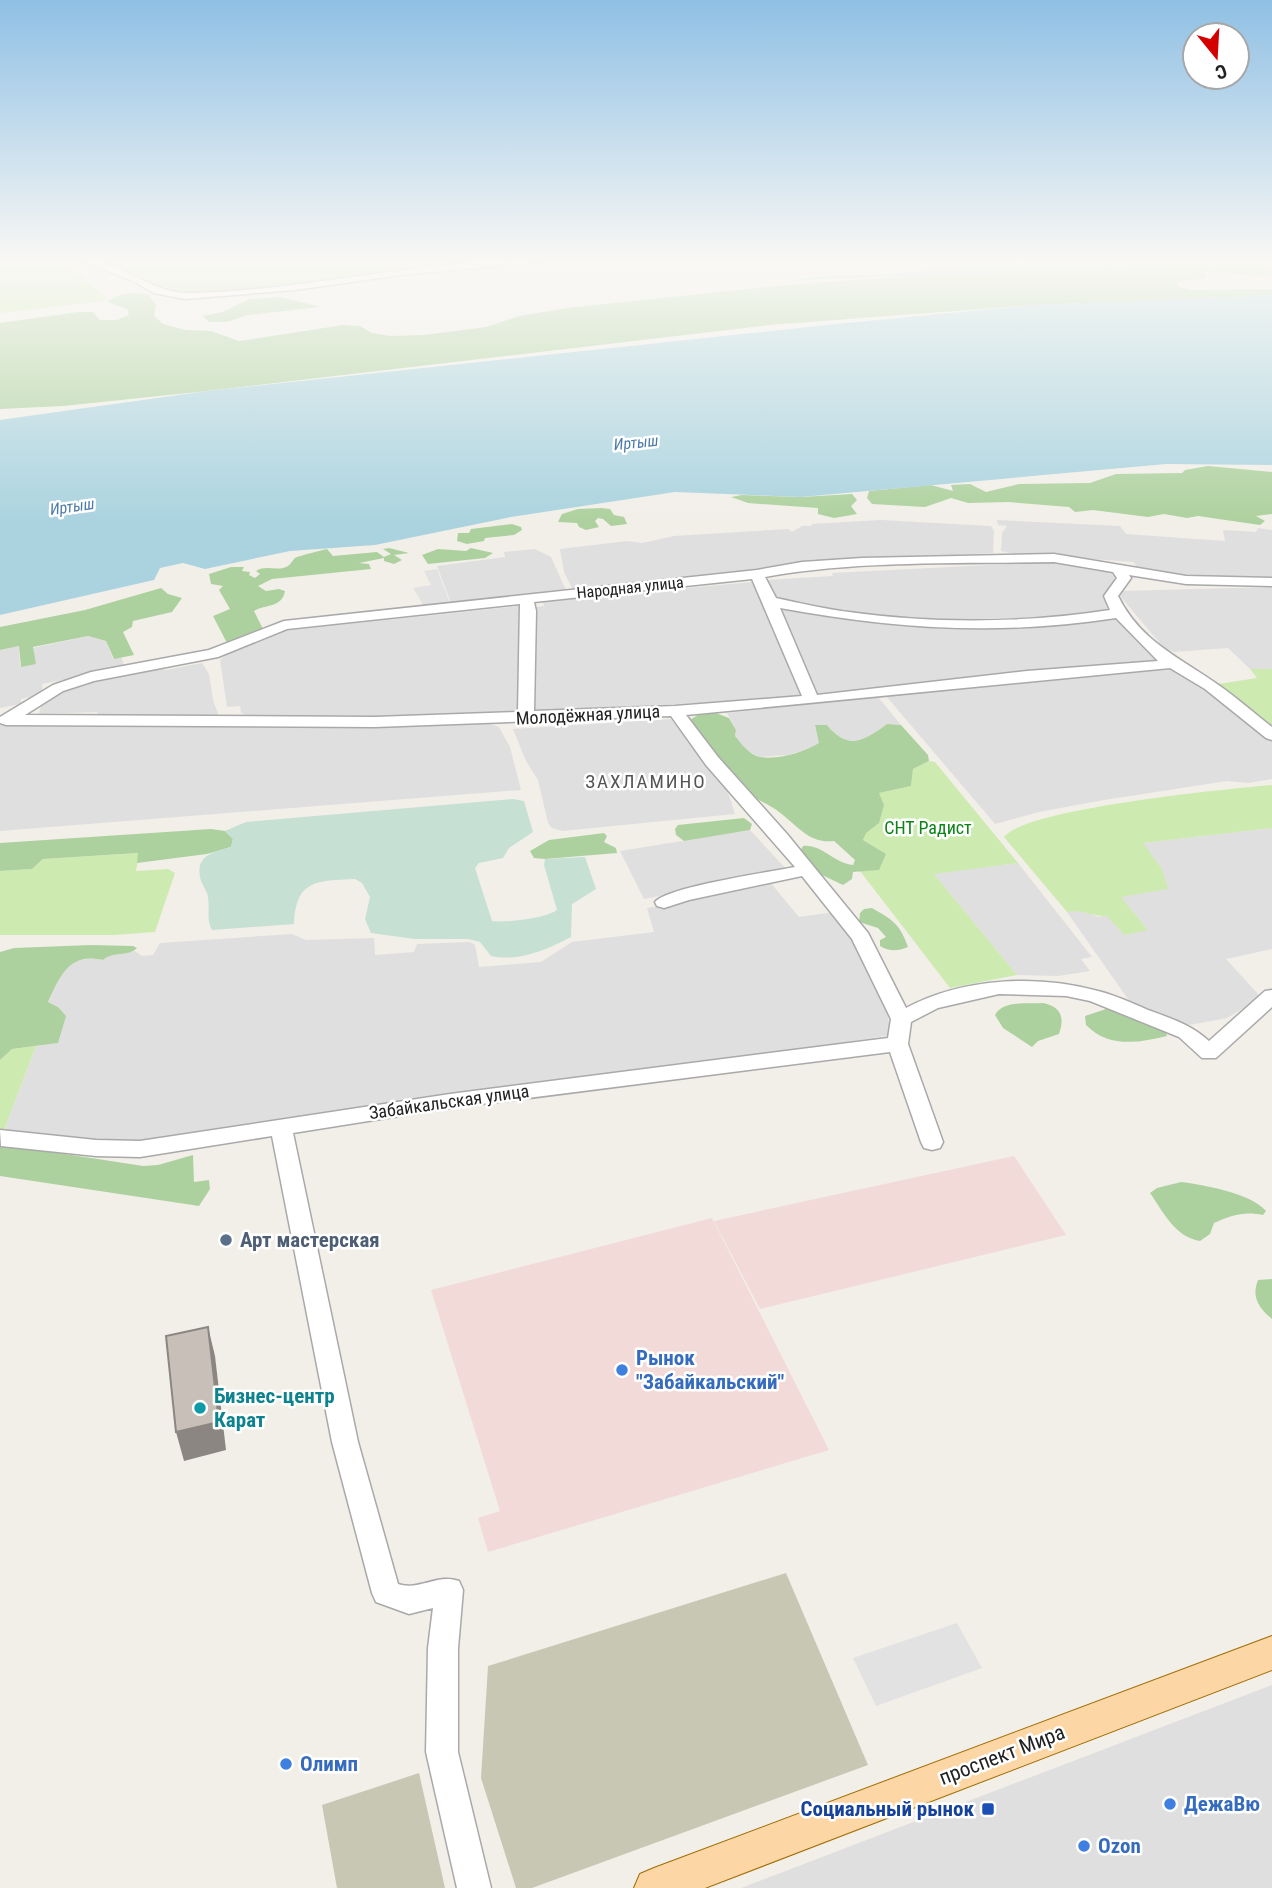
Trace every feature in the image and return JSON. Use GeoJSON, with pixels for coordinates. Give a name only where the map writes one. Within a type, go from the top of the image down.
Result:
{"type":"FeatureCollection","features":[{"type":"Feature","properties":{"kind":"main road","name":"проспект Мира"},"geometry":{"type":"LineString","coordinates":[[654,1888],[1272,1653]]}},
{"type":"Feature","properties":{"kind":"street","name":"Народная улица"},"geometry":{"type":"LineString","coordinates":[[3,721],[58,688],[91,677],[213,654],[284,625],[757,574],[802,566],[1054,558],[1186,580],[1272,582]]}},
{"type":"Feature","properties":{"kind":"street"},"geometry":{"type":"LineString","coordinates":[[1119,570],[1124,578],[1111,596],[1119,613],[1158,653],[1210,686],[1272,735]]}},
{"type":"Feature","properties":{"kind":"street"},"geometry":{"type":"LineString","coordinates":[[757,574],[772,602],[795,667],[812,700]]}},
{"type":"Feature","properties":{"kind":"street"},"geometry":{"type":"LineString","coordinates":[[526,600],[529,611],[525,699],[527,718]]}},
{"type":"Feature","properties":{"kind":"street"},"geometry":{"type":"LineString","coordinates":[[772,602],[864,618],[958,622],[1064,621],[1119,613]]}},
{"type":"Feature","properties":{"kind":"street","name":"Молодёжная улица"},"geometry":{"type":"LineString","coordinates":[[3,721],[375,722],[675,711],[812,700],[1175,663]]}},
{"type":"Feature","properties":{"kind":"street"},"geometry":{"type":"LineString","coordinates":[[675,711],[712,761],[861,936],[901,1019],[898,1044],[932,1142]]}},
{"type":"Feature","properties":{"kind":"street"},"geometry":{"type":"LineString","coordinates":[[664,902],[684,895],[807,870]]}},
{"type":"Feature","properties":{"kind":"street"},"geometry":{"type":"LineString","coordinates":[[901,1019],[931,1003],[964,994],[999,988],[1066,990],[1095,996],[1186,1032],[1209,1053],[1272,996]]}},
{"type":"Feature","properties":{"kind":"street","name":"Забайкальская улица"},"geometry":{"type":"LineString","coordinates":[[1,1138],[96,1148],[140,1149],[450,1101],[898,1044]]}},
{"type":"Feature","properties":{"kind":"street"},"geometry":{"type":"LineString","coordinates":[[281,1126],[345,1442],[386,1593],[409,1601],[449,1590],[443,1648],[442,1752],[474,1888]]}},
{"type":"Feature","properties":{"kind":"shaded area"},"geometry":{"type":"Polygon","coordinates":[[[881,520],[991,526],[994,531],[993,553],[817,562],[815,559],[785,566],[573,590],[564,572],[560,549],[627,541],[642,543],[674,536],[788,529],[792,532],[802,526],[812,526],[811,524],[881,520]]]}},
{"type":"Feature","properties":{"kind":"shaded area"},"geometry":{"type":"Polygon","coordinates":[[[997,520],[1120,526],[1126,534],[1225,541],[1223,530],[1272,530],[1272,578],[1185,577],[1154,573],[1152,569],[1136,567],[1134,562],[1015,554],[1001,551],[1002,533],[1007,526],[998,525],[997,520]]]}},
{"type":"Feature","properties":{"kind":"shaded area"},"geometry":{"type":"Polygon","coordinates":[[[535,549],[551,557],[566,590],[451,603],[437,566],[505,557],[504,552],[535,549]]]}},
{"type":"Feature","properties":{"kind":"shaded area"},"geometry":{"type":"Polygon","coordinates":[[[1048,562],[1116,571],[1111,594],[1116,609],[1063,618],[969,620],[842,614],[775,600],[766,580],[833,576],[832,573],[1048,562]]]}},
{"type":"Feature","properties":{"kind":"shaded area"},"geometry":{"type":"Polygon","coordinates":[[[437,569],[450,603],[424,606],[413,588],[431,585],[424,571],[437,569]]]}},
{"type":"Feature","properties":{"kind":"shaded area"},"geometry":{"type":"Polygon","coordinates":[[[753,582],[760,586],[805,696],[803,698],[530,711],[536,607],[544,606],[543,601],[753,582]]]}},
{"type":"Feature","properties":{"kind":"shaded area"},"geometry":{"type":"Polygon","coordinates":[[[1272,587],[1272,669],[1250,669],[1228,648],[1174,652],[1164,648],[1120,596],[1122,591],[1272,587]]]}},
{"type":"Feature","properties":{"kind":"shaded area"},"geometry":{"type":"Polygon","coordinates":[[[519,606],[524,640],[521,711],[351,719],[351,715],[283,719],[283,716],[246,715],[241,713],[240,706],[227,707],[220,660],[230,651],[254,639],[279,634],[281,631],[519,606]]]}},
{"type":"Feature","properties":{"kind":"shaded area"},"geometry":{"type":"Polygon","coordinates":[[[779,608],[866,622],[937,624],[1117,617],[1163,659],[812,697],[779,608]]]}},
{"type":"Feature","properties":{"kind":"shaded area"},"geometry":{"type":"Polygon","coordinates":[[[88,636],[106,641],[113,659],[121,657],[125,668],[42,684],[43,694],[21,699],[21,704],[0,708],[0,650],[19,646],[20,667],[33,648],[88,636]]]}},
{"type":"Feature","properties":{"kind":"shaded area"},"geometry":{"type":"Polygon","coordinates":[[[202,663],[209,674],[218,714],[216,719],[99,718],[97,712],[39,714],[42,701],[53,695],[129,672],[156,667],[166,670],[202,663]]]}},
{"type":"Feature","properties":{"kind":"shaded area"},"geometry":{"type":"Polygon","coordinates":[[[1169,669],[1190,671],[1272,733],[1272,779],[1248,783],[1227,781],[1104,800],[1039,812],[995,824],[886,696],[967,685],[970,688],[1074,675],[1169,669]]]}},
{"type":"Feature","properties":{"kind":"shaded area"},"geometry":{"type":"Polygon","coordinates":[[[878,697],[901,725],[887,724],[868,738],[852,741],[840,739],[827,725],[815,726],[820,743],[810,749],[787,755],[760,757],[747,751],[735,736],[736,730],[727,713],[878,697]]]}},
{"type":"Feature","properties":{"kind":"shaded area"},"geometry":{"type":"Polygon","coordinates":[[[671,719],[727,789],[735,814],[562,831],[552,828],[548,823],[538,780],[526,761],[513,729],[671,719]]]}},
{"type":"Feature","properties":{"kind":"shaded area"},"geometry":{"type":"Polygon","coordinates":[[[0,724],[491,724],[499,727],[510,747],[521,790],[0,831],[0,724]]]}},
{"type":"Feature","properties":{"kind":"shaded area"},"geometry":{"type":"Polygon","coordinates":[[[513,799],[524,801],[533,832],[509,848],[503,858],[479,863],[475,868],[492,921],[526,919],[557,910],[544,865],[545,859],[585,857],[596,889],[572,904],[571,937],[552,946],[532,954],[501,957],[491,956],[480,942],[468,939],[415,939],[371,933],[365,919],[370,897],[362,883],[355,879],[311,885],[299,898],[294,924],[212,930],[210,926],[208,897],[200,877],[201,863],[208,855],[231,847],[233,839],[225,831],[246,822],[513,799]]]}},
{"type":"Feature","properties":{"kind":"shaded area"},"geometry":{"type":"Polygon","coordinates":[[[1272,828],[1272,949],[1226,959],[1259,995],[1259,999],[1227,1018],[1189,1025],[1130,1002],[1067,912],[1081,909],[1098,917],[1107,915],[1148,930],[1120,896],[1162,869],[1142,843],[1272,828]]]}},
{"type":"Feature","properties":{"kind":"shaded area"},"geometry":{"type":"Polygon","coordinates":[[[750,830],[788,871],[644,899],[620,851],[750,830]]]}},
{"type":"Feature","properties":{"kind":"shaded area"},"geometry":{"type":"Polygon","coordinates":[[[1018,863],[1092,957],[1081,959],[1090,971],[1058,976],[1017,975],[933,873],[1018,863]]]}},
{"type":"Feature","properties":{"kind":"shaded area"},"geometry":{"type":"Polygon","coordinates":[[[769,881],[799,917],[835,912],[860,951],[886,1005],[891,1035],[714,1063],[128,1142],[56,1141],[3,1133],[36,1046],[58,1043],[58,1007],[48,1002],[61,975],[73,961],[94,958],[103,960],[109,955],[135,951],[142,956],[153,955],[160,943],[292,934],[306,940],[374,938],[375,955],[414,952],[417,944],[470,942],[475,945],[479,967],[541,962],[572,942],[654,932],[647,908],[679,903],[683,897],[769,881]]]}},
{"type":"Feature","properties":{"kind":"shaded area"},"geometry":{"type":"Polygon","coordinates":[[[1014,1156],[1066,1235],[760,1309],[714,1221],[1014,1156]]]}},
{"type":"Feature","properties":{"kind":"shaded area","name":"Рынок \"Забайкальский\""},"geometry":{"type":"Polygon","coordinates":[[[712,1218],[829,1450],[488,1552],[478,1518],[500,1511],[431,1290],[712,1218]]]}},
{"type":"Feature","properties":{"kind":"shaded area"},"geometry":{"type":"Polygon","coordinates":[[[786,1573],[868,1765],[532,1888],[516,1888],[481,1778],[488,1666],[786,1573]]]}},
{"type":"Feature","properties":{"kind":"shaded area"},"geometry":{"type":"Polygon","coordinates":[[[957,1623],[982,1668],[876,1706],[853,1658],[957,1623]]]}},
{"type":"Feature","properties":{"kind":"shaded area"},"geometry":{"type":"Polygon","coordinates":[[[1272,1685],[1272,1888],[741,1888],[1272,1685]]]}},
{"type":"Feature","properties":{"kind":"shaded area"},"geometry":{"type":"Polygon","coordinates":[[[419,1773],[445,1888],[337,1888],[322,1805],[419,1773]]]}},
{"type":"Feature","properties":{"kind":"green space"},"geometry":{"type":"Polygon","coordinates":[[[0,347],[581,347],[207,391],[63,406],[0,409],[0,347]]]}},
{"type":"Feature","properties":{"kind":"green space"},"geometry":{"type":"Polygon","coordinates":[[[1208,466],[1272,472],[1272,514],[1256,516],[1265,521],[1260,525],[1198,516],[1187,518],[1164,514],[1148,517],[1093,510],[1075,512],[1069,507],[1008,502],[968,503],[951,498],[925,507],[872,504],[867,498],[869,491],[931,485],[953,491],[951,485],[970,484],[986,492],[1019,484],[1090,483],[1116,474],[1182,473],[1185,470],[1208,466]]]}},
{"type":"Feature","properties":{"kind":"green space"},"geometry":{"type":"Polygon","coordinates":[[[852,494],[857,500],[851,506],[857,514],[834,518],[818,514],[818,508],[748,503],[731,497],[801,497],[852,494]]]}},
{"type":"Feature","properties":{"kind":"green space"},"geometry":{"type":"Polygon","coordinates":[[[578,509],[610,509],[614,515],[624,517],[627,524],[611,526],[598,518],[595,521],[599,527],[586,530],[577,523],[558,522],[562,514],[578,509]]]}},
{"type":"Feature","properties":{"kind":"green space"},"geometry":{"type":"Polygon","coordinates":[[[512,524],[522,530],[514,535],[485,538],[484,541],[467,544],[457,541],[458,533],[512,524]]]}},
{"type":"Feature","properties":{"kind":"green space"},"geometry":{"type":"Polygon","coordinates":[[[471,548],[493,553],[485,558],[428,564],[422,555],[438,549],[466,551],[471,548]]]}},
{"type":"Feature","properties":{"kind":"green space"},"geometry":{"type":"Polygon","coordinates":[[[327,549],[333,556],[377,552],[384,557],[391,554],[383,549],[409,553],[394,555],[402,560],[394,564],[384,561],[384,558],[359,563],[369,564],[371,569],[272,579],[258,586],[266,591],[285,591],[277,603],[254,611],[263,629],[228,645],[213,616],[230,609],[219,590],[223,586],[211,584],[209,574],[231,567],[244,567],[242,571],[250,572],[249,575],[255,578],[260,574],[256,571],[259,569],[283,568],[297,557],[327,549]]]}},
{"type":"Feature","properties":{"kind":"green space"},"geometry":{"type":"Polygon","coordinates":[[[161,588],[168,594],[182,598],[172,612],[133,621],[132,627],[123,632],[134,655],[114,659],[106,641],[88,636],[33,647],[36,664],[21,667],[19,646],[0,650],[0,627],[85,610],[161,588]]]}},
{"type":"Feature","properties":{"kind":"green space"},"geometry":{"type":"Polygon","coordinates":[[[1250,669],[1272,669],[1272,726],[1218,684],[1257,678],[1250,669]]]}},
{"type":"Feature","properties":{"kind":"green space"},"geometry":{"type":"Polygon","coordinates":[[[716,713],[729,718],[736,730],[735,736],[749,752],[767,758],[791,754],[819,743],[815,725],[827,725],[842,738],[856,741],[887,724],[901,725],[928,755],[929,761],[913,769],[911,786],[879,793],[884,805],[879,823],[866,833],[863,840],[886,854],[879,870],[853,872],[852,879],[843,885],[822,875],[799,853],[803,846],[810,846],[846,864],[853,865],[855,860],[834,841],[818,840],[804,833],[734,778],[688,721],[698,715],[716,713]]]}},
{"type":"Feature","properties":{"kind":"green space","name":"СНТ Радист"},"geometry":{"type":"Polygon","coordinates":[[[929,761],[935,762],[1018,863],[934,874],[1017,975],[950,988],[860,871],[866,870],[885,854],[863,840],[879,793],[911,786],[913,769],[929,761]]]}},
{"type":"Feature","properties":{"kind":"green space","name":"СНТ Радист"},"geometry":{"type":"Polygon","coordinates":[[[1272,785],[1272,828],[1143,843],[1162,869],[1168,889],[1121,897],[1148,930],[1124,935],[1107,916],[1067,912],[1004,837],[1020,827],[1049,817],[1087,809],[1272,785]]]}},
{"type":"Feature","properties":{"kind":"green space"},"geometry":{"type":"Polygon","coordinates":[[[744,818],[752,824],[750,830],[684,841],[676,835],[675,829],[678,825],[744,818]]]}},
{"type":"Feature","properties":{"kind":"green space"},"geometry":{"type":"Polygon","coordinates":[[[211,829],[225,831],[233,839],[231,847],[207,854],[137,863],[138,853],[43,859],[32,869],[0,871],[0,843],[211,829]]]}},
{"type":"Feature","properties":{"kind":"green space"},"geometry":{"type":"Polygon","coordinates":[[[604,833],[607,836],[604,842],[616,848],[617,853],[545,859],[534,858],[530,851],[549,840],[604,833]]]}},
{"type":"Feature","properties":{"kind":"green space"},"geometry":{"type":"Polygon","coordinates":[[[139,853],[136,871],[168,869],[175,873],[155,932],[114,935],[0,935],[0,871],[32,869],[43,859],[139,853]]]}},
{"type":"Feature","properties":{"kind":"green space"},"geometry":{"type":"Polygon","coordinates":[[[872,908],[895,923],[908,947],[894,950],[880,946],[880,940],[886,937],[878,928],[859,922],[860,913],[864,909],[872,908]]]}},
{"type":"Feature","properties":{"kind":"green space"},"geometry":{"type":"Polygon","coordinates":[[[91,945],[137,948],[103,960],[82,960],[67,968],[48,1002],[58,1007],[66,1016],[58,1043],[12,1049],[0,1060],[0,952],[14,948],[91,945]]]}},
{"type":"Feature","properties":{"kind":"green space"},"geometry":{"type":"Polygon","coordinates":[[[1043,1003],[1058,1010],[1061,1028],[1059,1034],[1038,1041],[1032,1047],[1003,1028],[995,1015],[1010,1005],[1043,1003]]]}},
{"type":"Feature","properties":{"kind":"green space"},"geometry":{"type":"Polygon","coordinates":[[[1106,1009],[1120,1010],[1166,1032],[1167,1036],[1135,1042],[1104,1037],[1086,1025],[1085,1016],[1106,1009]]]}},
{"type":"Feature","properties":{"kind":"green space"},"geometry":{"type":"Polygon","coordinates":[[[36,1046],[3,1133],[0,1133],[0,1060],[12,1049],[36,1046]]]}},
{"type":"Feature","properties":{"kind":"green space"},"geometry":{"type":"Polygon","coordinates":[[[0,1144],[143,1166],[158,1165],[193,1155],[194,1182],[209,1180],[210,1189],[199,1206],[0,1176],[0,1144]]]}},
{"type":"Feature","properties":{"kind":"green space"},"geometry":{"type":"Polygon","coordinates":[[[1181,1182],[1239,1195],[1250,1199],[1266,1211],[1263,1215],[1238,1214],[1227,1218],[1214,1223],[1210,1234],[1200,1241],[1191,1239],[1171,1223],[1150,1193],[1157,1188],[1181,1182]]]}},
{"type":"Feature","properties":{"kind":"green space"},"geometry":{"type":"Polygon","coordinates":[[[1272,1279],[1272,1319],[1263,1311],[1255,1292],[1258,1280],[1272,1279]]]}},
{"type":"Feature","properties":{"kind":"water","name":"Иртыш"},"geometry":{"type":"Polygon","coordinates":[[[619,347],[1272,347],[1272,465],[1166,464],[801,497],[675,492],[511,517],[375,545],[290,551],[205,569],[183,563],[160,568],[154,580],[0,615],[0,420],[207,391],[619,347]]]}},
{"type":"Feature","properties":{"kind":"building","name":"Бизнес-центр Карат"},"geometry":{"type":"Polygon","coordinates":[[[208,1327],[219,1422],[176,1432],[166,1336],[208,1327]]]}},
{"type":"Feature","properties":{"kind":"place","name":"Арт мастерская"},"geometry":{"type":"Point","coordinates":[226,1240]}},
{"type":"Feature","properties":{"kind":"place","name":"Рынок \"Забайкальский\""},"geometry":{"type":"Point","coordinates":[622,1370]}},
{"type":"Feature","properties":{"kind":"place","name":"Бизнес-центр Карат"},"geometry":{"type":"Point","coordinates":[200,1408]}},
{"type":"Feature","properties":{"kind":"place","name":"Олимп"},"geometry":{"type":"Point","coordinates":[286,1764]}},
{"type":"Feature","properties":{"kind":"place","name":"ДежаВю"},"geometry":{"type":"Point","coordinates":[1170,1804]}},
{"type":"Feature","properties":{"kind":"place","name":"Социальный рынок"},"geometry":{"type":"Point","coordinates":[988,1809]}},
{"type":"Feature","properties":{"kind":"place","name":"Ozon"},"geometry":{"type":"Point","coordinates":[1084,1846]}},
{"type":"Feature","properties":{"kind":"district","name":"ЗАХЛАМИНО"},"geometry":{"type":"Point","coordinates":[646,781]}}]}
